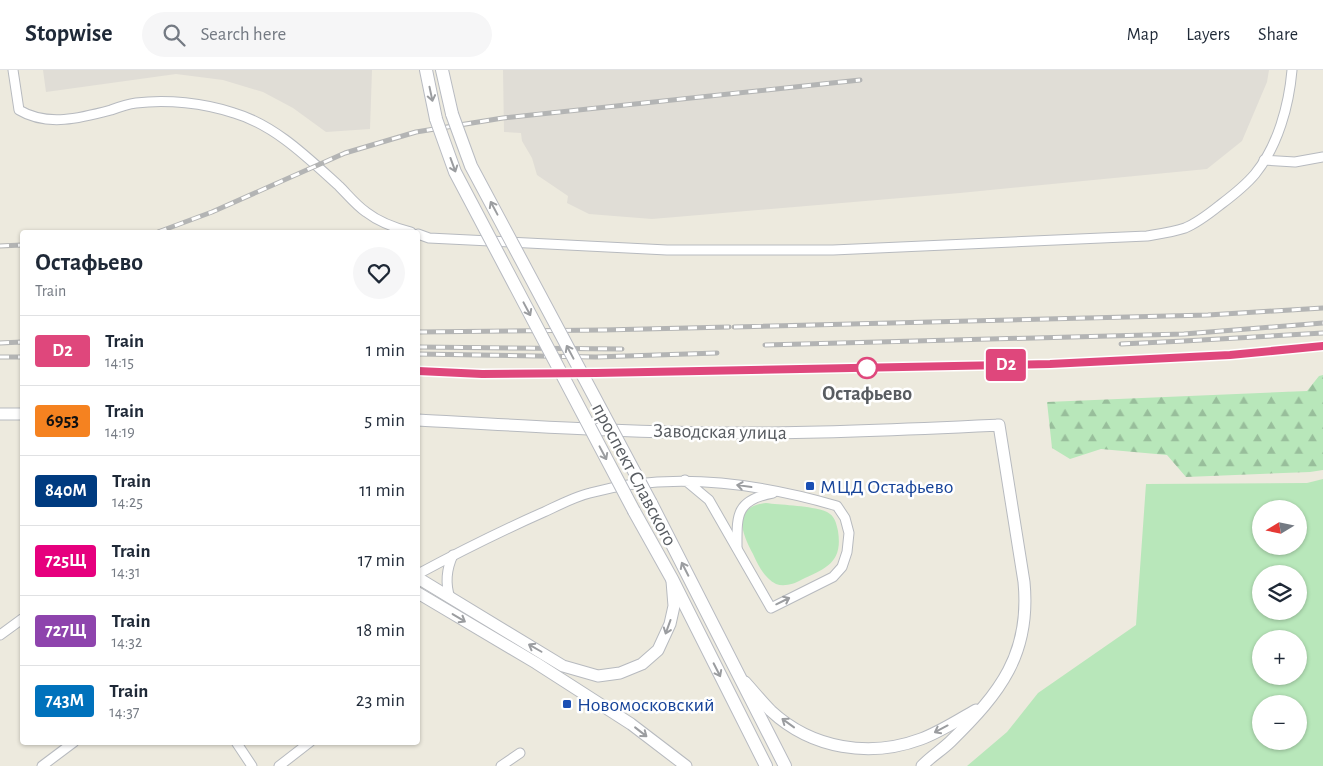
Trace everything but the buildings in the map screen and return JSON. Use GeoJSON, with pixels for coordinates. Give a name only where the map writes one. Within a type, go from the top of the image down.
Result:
{"type":"FeatureCollection","features":[{"type":"Feature","properties":{"kind":"main road","name":"проспект Славского"},"geometry":{"type":"LineString","coordinates":[[426,70],[436,119],[455,172],[634,511],[672,579],[766,766]]}},
{"type":"Feature","properties":{"kind":"main road","name":"проспект Славского"},"geometry":{"type":"LineString","coordinates":[[442,70],[452,114],[471,166],[651,503],[785,766]]}},
{"type":"Feature","properties":{"kind":"street"},"geometry":{"type":"LineString","coordinates":[[13,70],[19,110],[31,117],[52,121],[95,114],[136,103],[166,102],[198,105],[235,113],[265,127],[303,154],[366,212],[393,227],[404,230]]}},
{"type":"Feature","properties":{"kind":"street"},"geometry":{"type":"LineString","coordinates":[[420,235],[429,238],[667,250],[833,250],[1147,236],[1186,227],[1208,214],[1237,192],[1255,174],[1264,160],[1281,124],[1290,91],[1292,70]]}},
{"type":"Feature","properties":{"kind":"street"},"geometry":{"type":"LineString","coordinates":[[1264,160],[1295,162],[1323,158]]}},
{"type":"Feature","properties":{"kind":"street"},"geometry":{"type":"LineString","coordinates":[[0,414],[20,414]]}},
{"type":"Feature","properties":{"kind":"street","name":"Заводская улица"},"geometry":{"type":"LineString","coordinates":[[420,420],[687,432],[872,431],[999,425],[1024,582],[1025,620],[1015,660],[1003,683],[984,706]]}},
{"type":"Feature","properties":{"kind":"street"},"geometry":{"type":"LineString","coordinates":[[420,573],[527,519],[587,494],[647,482],[685,480],[744,486],[809,498],[837,506],[845,518],[849,533],[847,552],[842,567],[833,577],[771,608],[709,500],[685,480]]}},
{"type":"Feature","properties":{"kind":"street"},"geometry":{"type":"LineString","coordinates":[[737,550],[738,515],[743,506],[754,498],[778,492]]}},
{"type":"Feature","properties":{"kind":"street"},"geometry":{"type":"LineString","coordinates":[[450,598],[447,588],[447,573],[453,555]]}},
{"type":"Feature","properties":{"kind":"street"},"geometry":{"type":"LineString","coordinates":[[420,579],[563,666],[588,674],[608,676],[642,664],[658,650],[670,624],[674,606],[672,579]]}},
{"type":"Feature","properties":{"kind":"street"},"geometry":{"type":"LineString","coordinates":[[420,594],[536,663],[631,724],[686,766]]}},
{"type":"Feature","properties":{"kind":"street"},"geometry":{"type":"LineString","coordinates":[[0,635],[20,620]]}},
{"type":"Feature","properties":{"kind":"street"},"geometry":{"type":"LineString","coordinates":[[738,675],[772,712],[796,729],[816,739],[863,749],[895,747],[922,738],[984,706]]}},
{"type":"Feature","properties":{"kind":"street"},"geometry":{"type":"LineString","coordinates":[[922,766],[950,742],[984,706]]}},
{"type":"Feature","properties":{"kind":"street"},"geometry":{"type":"LineString","coordinates":[[42,766],[70,745]]}},
{"type":"Feature","properties":{"kind":"street"},"geometry":{"type":"LineString","coordinates":[[238,745],[252,766]]}},
{"type":"Feature","properties":{"kind":"street"},"geometry":{"type":"LineString","coordinates":[[279,766],[306,745]]}},
{"type":"Feature","properties":{"kind":"street"},"geometry":{"type":"LineString","coordinates":[[501,766],[520,753]]}},
{"type":"Feature","properties":{"kind":"shaded area"},"geometry":{"type":"Polygon","coordinates":[[[43,70],[372,70],[370,129],[326,132],[293,108],[263,92],[223,80],[176,74],[46,92],[43,70]]]}},
{"type":"Feature","properties":{"kind":"shaded area"},"geometry":{"type":"Polygon","coordinates":[[[503,70],[1269,70],[1267,82],[1242,141],[1207,169],[960,193],[652,219],[589,214],[567,203],[568,196],[537,175],[532,158],[522,141],[521,133],[504,132],[503,70]]]}},
{"type":"Feature","properties":{"kind":"green space"},"geometry":{"type":"Polygon","coordinates":[[[1323,375],[1323,470],[1186,477],[1167,455],[1101,449],[1070,459],[1052,448],[1047,402],[1307,391],[1319,376],[1323,375]]]}},
{"type":"Feature","properties":{"kind":"green space"},"geometry":{"type":"Polygon","coordinates":[[[1323,479],[1323,766],[967,766],[1007,732],[1038,693],[1136,625],[1146,484],[1307,483],[1323,479]]]}},
{"type":"Feature","properties":{"kind":"green space"},"geometry":{"type":"Polygon","coordinates":[[[766,503],[815,508],[832,516],[837,525],[839,542],[838,550],[831,563],[818,572],[789,585],[776,584],[768,578],[759,567],[749,546],[742,522],[748,510],[755,505],[766,503]]]}},
{"type":"Feature","properties":{"kind":"railway"},"geometry":{"type":"LineString","coordinates":[[163,230],[212,212],[345,153],[416,132],[503,118],[860,80]]}},
{"type":"Feature","properties":{"kind":"railway"},"geometry":{"type":"LineString","coordinates":[[0,246],[20,245]]}},
{"type":"Feature","properties":{"kind":"railway"},"geometry":{"type":"LineString","coordinates":[[734,327],[1208,315],[1323,308]]}},
{"type":"Feature","properties":{"kind":"railway"},"geometry":{"type":"LineString","coordinates":[[765,345],[1184,334],[1323,323]]}},
{"type":"Feature","properties":{"kind":"railway"},"geometry":{"type":"LineString","coordinates":[[420,332],[729,327]]}},
{"type":"Feature","properties":{"kind":"railway"},"geometry":{"type":"LineString","coordinates":[[1121,344],[1323,333]]}},
{"type":"Feature","properties":{"kind":"railway"},"geometry":{"type":"LineString","coordinates":[[0,343],[20,342]]}},
{"type":"Feature","properties":{"kind":"railway"},"geometry":{"type":"LineString","coordinates":[[739,371],[1107,363],[1241,354],[1323,346]]}},
{"type":"Feature","properties":{"kind":"railway"},"geometry":{"type":"LineString","coordinates":[[420,347],[622,349]]}},
{"type":"Feature","properties":{"kind":"railway"},"geometry":{"type":"LineString","coordinates":[[420,354],[596,357],[717,353]]}},
{"type":"Feature","properties":{"kind":"railway"},"geometry":{"type":"LineString","coordinates":[[0,357],[20,357]]}},
{"type":"Feature","properties":{"kind":"railway"},"geometry":{"type":"LineString","coordinates":[[420,371],[482,374],[717,371]]}},
{"type":"Feature","properties":{"kind":"train","name":"D2"},"geometry":{"type":"LineString","coordinates":[[420,371],[482,374],[596,373],[1050,364],[1230,355],[1323,346]]}},
{"type":"Feature","properties":{"kind":"place","name":"Остафьево"},"geometry":{"type":"Point","coordinates":[867,368]}},
{"type":"Feature","properties":{"kind":"place","name":"МЦД Остафьево"},"geometry":{"type":"Point","coordinates":[810,486]}},
{"type":"Feature","properties":{"kind":"place","name":"Новомосковский"},"geometry":{"type":"Point","coordinates":[567,704]}}]}
